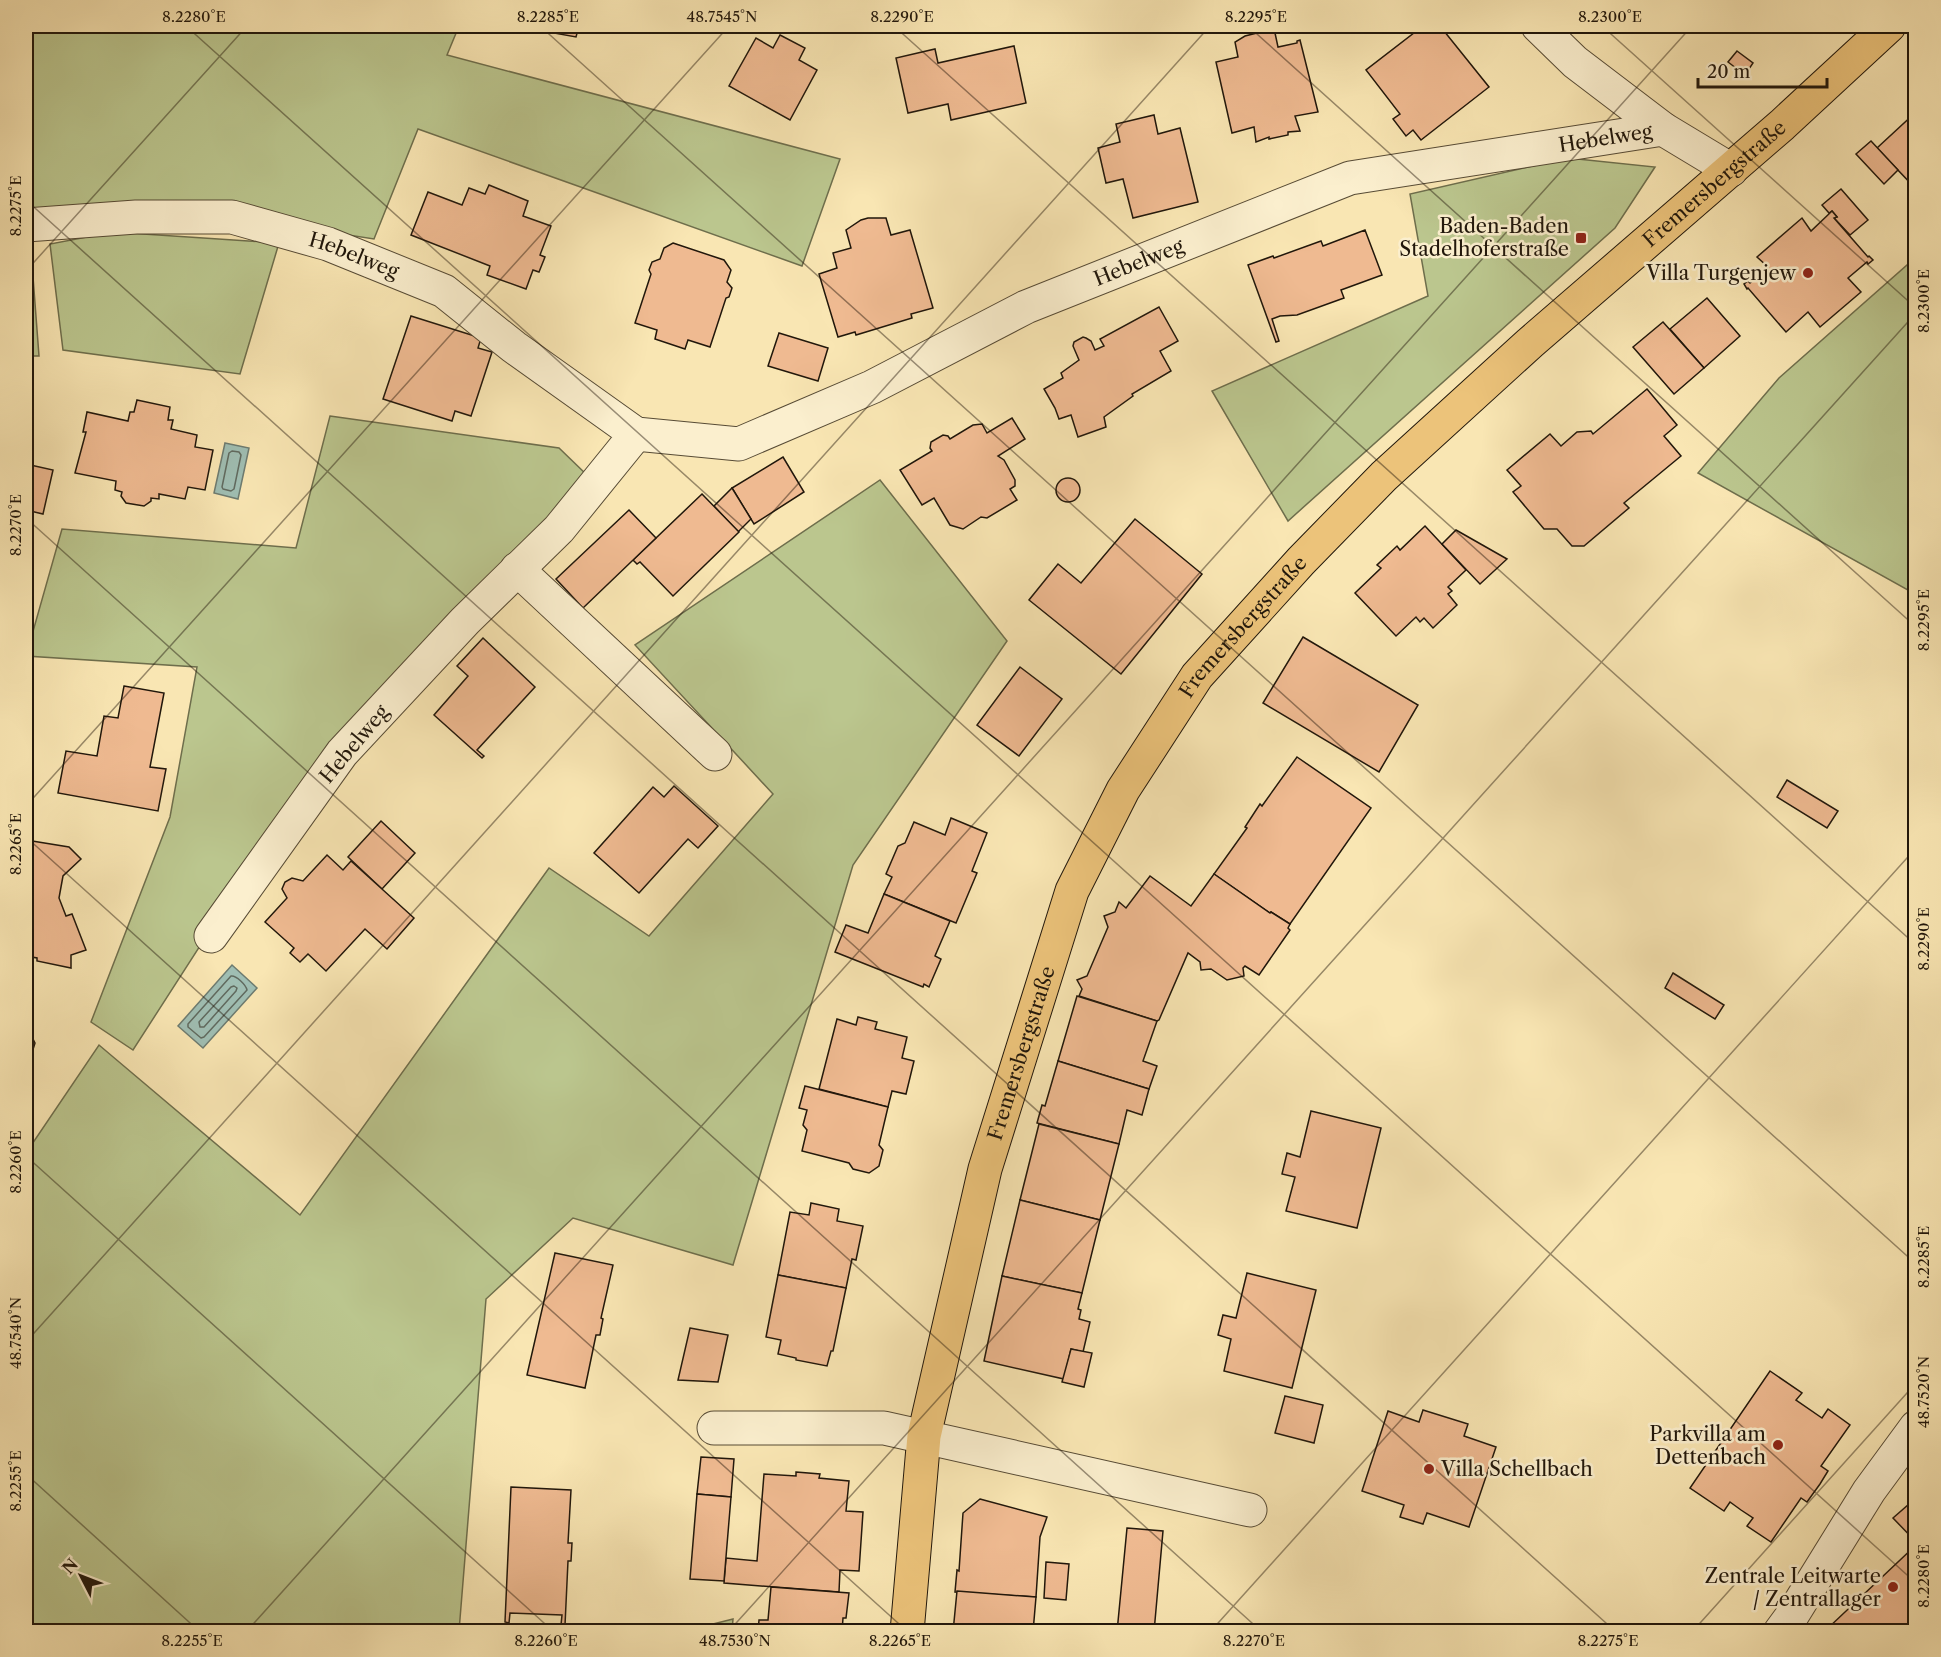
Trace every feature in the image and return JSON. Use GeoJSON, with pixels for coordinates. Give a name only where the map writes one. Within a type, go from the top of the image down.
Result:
{"type":"FeatureCollection","features":[{"type":"Feature","properties":{"kind":"main road","name":"Fremersbergstraße"},"geometry":{"type":"LineString","coordinates":[[907,1632],[924,1436],[985,1169],[1072,891],[1129,781],[1197,676],[1301,561],[1384,476],[1530,343],[1802,107],[1888,26]]}},
{"type":"Feature","properties":{"kind":"street"},"geometry":{"type":"LineString","coordinates":[[1538,26],[1575,62],[1663,129],[1731,170]]}},
{"type":"Feature","properties":{"kind":"street","name":"Hebelweg"},"geometry":{"type":"LineString","coordinates":[[26,225],[136,217],[232,217],[328,244],[444,291],[514,347],[636,434],[739,444],[872,387],[1026,307],[1350,178],[1663,129]]}},
{"type":"Feature","properties":{"kind":"street","name":"Hebelweg"},"geometry":{"type":"LineString","coordinates":[[210,936],[342,753],[465,621],[558,529],[636,434]]}},
{"type":"Feature","properties":{"kind":"street"},"geometry":{"type":"LineString","coordinates":[[518,569],[715,754]]}},
{"type":"Feature","properties":{"kind":"street"},"geometry":{"type":"LineString","coordinates":[[1780,1632],[1869,1491],[1916,1427]]}},
{"type":"Feature","properties":{"kind":"street"},"geometry":{"type":"LineString","coordinates":[[714,1428],[884,1428],[1251,1510]]}},
{"type":"Feature","properties":{"kind":"green space"},"geometry":{"type":"Polygon","coordinates":[[[26,26],[459,26],[447,55],[840,159],[802,266],[418,129],[374,239],[232,217],[29,224],[39,356],[26,356],[26,26]]]}},
{"type":"Feature","properties":{"kind":"green space"},"geometry":{"type":"Polygon","coordinates":[[[1568,158],[1655,167],[1615,228],[1288,521],[1212,391],[1428,296],[1410,194],[1568,158]]]}},
{"type":"Feature","properties":{"kind":"green space"},"geometry":{"type":"Polygon","coordinates":[[[113,232],[279,243],[240,374],[63,350],[50,244],[113,232]]]}},
{"type":"Feature","properties":{"kind":"green space"},"geometry":{"type":"Polygon","coordinates":[[[1915,258],[1915,594],[1698,473],[1779,378],[1915,258]]]}},
{"type":"Feature","properties":{"kind":"green space"},"geometry":{"type":"Polygon","coordinates":[[[330,416],[559,448],[589,477],[326,750],[133,1050],[91,1022],[170,817],[197,667],[26,656],[62,529],[296,548],[330,416]]]}},
{"type":"Feature","properties":{"kind":"green space"},"geometry":{"type":"Polygon","coordinates":[[[880,480],[1007,641],[853,865],[733,1265],[573,1218],[486,1299],[459,1631],[26,1632],[26,1153],[99,1045],[300,1215],[549,868],[649,936],[773,794],[635,645],[880,480]]]}},
{"type":"Feature","properties":{"kind":"green space"},"geometry":{"type":"Polygon","coordinates":[[[733,1619],[732,1631],[685,1631],[733,1619]]]}},
{"type":"Feature","properties":{"kind":"water"},"geometry":{"type":"Polygon","coordinates":[[[225,443],[249,448],[238,499],[214,493],[225,443]]]}},
{"type":"Feature","properties":{"kind":"water"},"geometry":{"type":"Polygon","coordinates":[[[232,965],[257,988],[203,1048],[178,1026],[232,965]]]}},
{"type":"Feature","properties":{"kind":"building"},"geometry":{"type":"Polygon","coordinates":[[[538,26],[579,26],[576,37],[537,30],[538,26]]]}},
{"type":"Feature","properties":{"kind":"building"},"geometry":{"type":"Polygon","coordinates":[[[1423,26],[1440,26],[1489,87],[1421,140],[1413,130],[1406,136],[1393,119],[1400,114],[1366,70],[1423,26]]]}},
{"type":"Feature","properties":{"kind":"building"},"geometry":{"type":"Polygon","coordinates":[[[1265,31],[1275,33],[1278,47],[1297,43],[1300,40],[1318,112],[1295,116],[1300,131],[1288,132],[1288,135],[1269,139],[1269,137],[1256,142],[1254,127],[1232,133],[1216,62],[1238,57],[1235,42],[1245,36],[1265,31]]]}},
{"type":"Feature","properties":{"kind":"building"},"geometry":{"type":"Polygon","coordinates":[[[780,35],[805,48],[799,60],[817,70],[790,120],[729,86],[756,38],[773,48],[780,35]]]}},
{"type":"Feature","properties":{"kind":"building"},"geometry":{"type":"Polygon","coordinates":[[[1014,46],[1026,103],[951,120],[948,104],[908,113],[896,58],[935,49],[938,63],[1014,46]]]}},
{"type":"Feature","properties":{"kind":"building"},"geometry":{"type":"Polygon","coordinates":[[[1737,51],[1753,63],[1745,75],[1728,62],[1737,51]]]}},
{"type":"Feature","properties":{"kind":"building"},"geometry":{"type":"Polygon","coordinates":[[[1916,112],[1916,189],[1877,148],[1916,112]]]}},
{"type":"Feature","properties":{"kind":"building"},"geometry":{"type":"Polygon","coordinates":[[[1154,115],[1158,134],[1180,128],[1198,202],[1133,218],[1123,179],[1106,183],[1098,148],[1120,142],[1116,124],[1154,115]]]}},
{"type":"Feature","properties":{"kind":"building"},"geometry":{"type":"Polygon","coordinates":[[[1871,141],[1898,170],[1884,184],[1856,154],[1871,141]]]}},
{"type":"Feature","properties":{"kind":"building"},"geometry":{"type":"Polygon","coordinates":[[[489,185],[528,201],[523,216],[551,226],[540,255],[545,257],[539,272],[533,270],[526,289],[487,275],[490,266],[411,235],[428,192],[462,205],[469,188],[485,194],[489,185]]]}},
{"type":"Feature","properties":{"kind":"building"},"geometry":{"type":"Polygon","coordinates":[[[1841,189],[1868,220],[1850,235],[1834,218],[1837,217],[1832,211],[1829,213],[1822,205],[1841,189]]]}},
{"type":"Feature","properties":{"kind":"building","name":"Villa Turgenjew"},"geometry":{"type":"Polygon","coordinates":[[[1832,211],[1837,217],[1834,218],[1873,260],[1868,264],[1867,262],[1848,278],[1861,292],[1820,327],[1808,312],[1786,332],[1744,284],[1748,281],[1750,283],[1768,267],[1757,257],[1802,218],[1811,231],[1832,211]]]}},
{"type":"Feature","properties":{"kind":"building"},"geometry":{"type":"Polygon","coordinates":[[[868,218],[886,218],[891,235],[910,230],[933,308],[911,314],[912,318],[856,335],[855,332],[838,337],[819,274],[837,268],[833,253],[851,248],[846,230],[868,218]]]}},
{"type":"Feature","properties":{"kind":"building"},"geometry":{"type":"Polygon","coordinates":[[[1365,230],[1382,275],[1341,290],[1344,298],[1297,315],[1272,319],[1279,341],[1276,342],[1248,265],[1321,241],[1323,246],[1365,230]]]}},
{"type":"Feature","properties":{"kind":"building"},"geometry":{"type":"Polygon","coordinates":[[[673,243],[724,260],[731,270],[727,282],[732,288],[729,297],[726,298],[710,347],[688,340],[685,349],[655,339],[657,330],[635,323],[651,274],[649,270],[652,262],[660,259],[664,248],[673,243]]]}},
{"type":"Feature","properties":{"kind":"building"},"geometry":{"type":"Polygon","coordinates":[[[1707,298],[1740,336],[1704,368],[1670,329],[1707,298]]]}},
{"type":"Feature","properties":{"kind":"building"},"geometry":{"type":"Polygon","coordinates":[[[1159,307],[1178,341],[1160,351],[1171,371],[1132,394],[1133,396],[1104,417],[1106,427],[1078,437],[1071,415],[1059,419],[1044,389],[1063,378],[1061,373],[1079,360],[1073,346],[1074,342],[1083,337],[1086,338],[1091,341],[1095,350],[1104,346],[1100,339],[1159,307]]]}},
{"type":"Feature","properties":{"kind":"building"},"geometry":{"type":"Polygon","coordinates":[[[411,316],[481,338],[478,348],[492,352],[471,416],[455,411],[452,421],[383,399],[411,316]]]}},
{"type":"Feature","properties":{"kind":"building"},"geometry":{"type":"Polygon","coordinates":[[[1663,322],[1704,368],[1674,394],[1633,347],[1663,322]]]}},
{"type":"Feature","properties":{"kind":"building"},"geometry":{"type":"Polygon","coordinates":[[[779,333],[828,348],[818,381],[768,366],[779,333]]]}},
{"type":"Feature","properties":{"kind":"building"},"geometry":{"type":"Polygon","coordinates":[[[1647,389],[1677,425],[1664,436],[1681,456],[1624,503],[1629,508],[1584,546],[1572,546],[1557,529],[1544,529],[1513,492],[1521,486],[1507,470],[1550,434],[1561,446],[1577,432],[1591,431],[1593,434],[1647,389]]]}},
{"type":"Feature","properties":{"kind":"building"},"geometry":{"type":"Polygon","coordinates":[[[137,400],[170,407],[168,420],[173,420],[171,429],[197,435],[195,447],[213,450],[205,490],[188,487],[185,499],[159,494],[159,499],[151,498],[151,501],[144,506],[126,503],[121,496],[122,492],[115,490],[116,481],[75,473],[86,432],[83,432],[87,412],[128,421],[130,412],[134,412],[137,400]]]}},
{"type":"Feature","properties":{"kind":"building"},"geometry":{"type":"Polygon","coordinates":[[[1012,418],[1025,439],[998,456],[1004,460],[1015,480],[1015,486],[1010,489],[1017,500],[987,518],[981,517],[963,529],[950,525],[934,498],[922,505],[900,470],[932,451],[931,442],[943,435],[950,439],[973,425],[982,424],[987,433],[1012,418]]]}},
{"type":"Feature","properties":{"kind":"building"},"geometry":{"type":"Polygon","coordinates":[[[783,457],[804,492],[754,524],[732,488],[783,457]]]}},
{"type":"Feature","properties":{"kind":"building"},"geometry":{"type":"Polygon","coordinates":[[[26,464],[53,470],[43,514],[26,510],[26,464]]]}},
{"type":"Feature","properties":{"kind":"building"},"geometry":{"type":"Polygon","coordinates":[[[1068,478],[1076,482],[1080,490],[1076,498],[1068,502],[1060,498],[1056,490],[1060,482],[1068,478]]]}},
{"type":"Feature","properties":{"kind":"building"},"geometry":{"type":"Polygon","coordinates":[[[732,488],[751,519],[738,532],[714,506],[732,488]]]}},
{"type":"Feature","properties":{"kind":"building"},"geometry":{"type":"Polygon","coordinates":[[[702,494],[739,532],[673,596],[640,562],[637,564],[633,560],[702,494]]]}},
{"type":"Feature","properties":{"kind":"building"},"geometry":{"type":"Polygon","coordinates":[[[629,510],[656,538],[583,608],[556,579],[629,510]]]}},
{"type":"Feature","properties":{"kind":"building"},"geometry":{"type":"Polygon","coordinates":[[[1135,519],[1202,574],[1121,674],[1029,600],[1058,564],[1081,583],[1135,519]]]}},
{"type":"Feature","properties":{"kind":"building"},"geometry":{"type":"Polygon","coordinates":[[[1425,526],[1466,570],[1448,587],[1452,591],[1448,594],[1457,605],[1433,628],[1424,618],[1420,622],[1416,617],[1396,636],[1355,593],[1381,568],[1377,565],[1397,546],[1400,550],[1425,526]]]}},
{"type":"Feature","properties":{"kind":"building"},"geometry":{"type":"Polygon","coordinates":[[[1456,530],[1507,559],[1480,584],[1442,544],[1456,530]]]}},
{"type":"Feature","properties":{"kind":"building"},"geometry":{"type":"Polygon","coordinates":[[[1303,637],[1418,705],[1379,772],[1263,703],[1303,637]]]}},
{"type":"Feature","properties":{"kind":"building"},"geometry":{"type":"Polygon","coordinates":[[[483,638],[535,687],[477,750],[484,756],[482,758],[434,715],[468,676],[457,666],[483,638]]]}},
{"type":"Feature","properties":{"kind":"building"},"geometry":{"type":"Polygon","coordinates":[[[1020,667],[1062,699],[1019,756],[977,725],[1020,667]]]}},
{"type":"Feature","properties":{"kind":"building"},"geometry":{"type":"Polygon","coordinates":[[[124,686],[164,693],[150,767],[166,769],[158,811],[58,793],[66,751],[97,756],[104,716],[118,718],[124,686]]]}},
{"type":"Feature","properties":{"kind":"building"},"geometry":{"type":"Polygon","coordinates":[[[1297,757],[1371,808],[1290,924],[1270,913],[1214,874],[1247,828],[1245,827],[1260,804],[1262,806],[1297,757]]]}},
{"type":"Feature","properties":{"kind":"building"},"geometry":{"type":"Polygon","coordinates":[[[1787,780],[1838,811],[1827,828],[1777,797],[1787,780]]]}},
{"type":"Feature","properties":{"kind":"building"},"geometry":{"type":"Polygon","coordinates":[[[674,786],[718,826],[698,848],[688,839],[639,893],[594,853],[653,787],[664,797],[674,786]]]}},
{"type":"Feature","properties":{"kind":"building"},"geometry":{"type":"Polygon","coordinates":[[[951,818],[987,833],[972,871],[977,873],[956,923],[884,894],[892,877],[886,874],[898,846],[905,843],[914,822],[945,835],[951,818]]]}},
{"type":"Feature","properties":{"kind":"building"},"geometry":{"type":"Polygon","coordinates":[[[381,821],[415,853],[382,889],[348,857],[381,821]]]}},
{"type":"Feature","properties":{"kind":"building"},"geometry":{"type":"Polygon","coordinates":[[[26,840],[69,847],[81,859],[63,876],[59,898],[66,916],[72,914],[86,950],[71,955],[71,968],[37,961],[37,958],[26,956],[26,840]]]}},
{"type":"Feature","properties":{"kind":"building"},"geometry":{"type":"Polygon","coordinates":[[[327,855],[343,870],[351,861],[414,918],[387,949],[365,929],[326,971],[308,954],[300,962],[290,953],[294,948],[265,922],[287,898],[282,889],[285,882],[292,878],[303,881],[327,855]]]}},
{"type":"Feature","properties":{"kind":"building"},"geometry":{"type":"Polygon","coordinates":[[[1214,874],[1270,913],[1290,924],[1288,928],[1290,930],[1259,975],[1245,966],[1244,976],[1227,980],[1211,969],[1201,970],[1200,962],[1188,953],[1157,1021],[1079,996],[1082,989],[1077,980],[1087,976],[1108,927],[1104,916],[1115,912],[1119,902],[1126,908],[1150,876],[1191,906],[1214,874]]]}},
{"type":"Feature","properties":{"kind":"building"},"geometry":{"type":"Polygon","coordinates":[[[884,894],[950,921],[935,956],[941,959],[929,987],[924,984],[923,987],[835,952],[846,925],[868,933],[884,894]]]}},
{"type":"Feature","properties":{"kind":"building"},"geometry":{"type":"Polygon","coordinates":[[[1673,973],[1724,1005],[1715,1019],[1665,988],[1673,973]]]}},
{"type":"Feature","properties":{"kind":"building"},"geometry":{"type":"Polygon","coordinates":[[[1077,996],[1157,1021],[1143,1061],[1157,1066],[1149,1089],[1058,1061],[1077,996]]]}},
{"type":"Feature","properties":{"kind":"building"},"geometry":{"type":"Polygon","coordinates":[[[858,1017],[877,1022],[875,1029],[907,1037],[902,1058],[914,1061],[906,1094],[892,1091],[888,1107],[819,1089],[837,1019],[856,1025],[858,1017]]]}},
{"type":"Feature","properties":{"kind":"building"},"geometry":{"type":"Polygon","coordinates":[[[26,1033],[31,1035],[35,1043],[30,1059],[26,1061],[26,1033]]]}},
{"type":"Feature","properties":{"kind":"building"},"geometry":{"type":"Polygon","coordinates":[[[1058,1061],[1149,1089],[1142,1115],[1127,1110],[1119,1144],[1037,1123],[1042,1105],[1045,1106],[1058,1061]]]}},
{"type":"Feature","properties":{"kind":"building"},"geometry":{"type":"Polygon","coordinates":[[[805,1086],[888,1107],[879,1145],[883,1150],[879,1166],[869,1173],[853,1169],[849,1163],[802,1151],[807,1130],[803,1125],[807,1110],[799,1108],[805,1086]]]}},
{"type":"Feature","properties":{"kind":"building"},"geometry":{"type":"Polygon","coordinates":[[[1311,1111],[1381,1128],[1357,1228],[1286,1211],[1295,1177],[1282,1174],[1287,1153],[1300,1157],[1311,1111]]]}},
{"type":"Feature","properties":{"kind":"building"},"geometry":{"type":"Polygon","coordinates":[[[1039,1124],[1119,1144],[1100,1220],[1020,1200],[1039,1124]]]}},
{"type":"Feature","properties":{"kind":"building"},"geometry":{"type":"Polygon","coordinates":[[[1020,1200],[1100,1220],[1082,1293],[1002,1276],[1020,1200]]]}},
{"type":"Feature","properties":{"kind":"building"},"geometry":{"type":"Polygon","coordinates":[[[811,1203],[839,1209],[837,1221],[863,1226],[856,1260],[852,1259],[846,1288],[778,1275],[790,1212],[809,1215],[811,1203]]]}},
{"type":"Feature","properties":{"kind":"building"},"geometry":{"type":"Polygon","coordinates":[[[555,1253],[613,1265],[601,1318],[603,1319],[600,1335],[596,1335],[585,1388],[527,1375],[555,1253]]]}},
{"type":"Feature","properties":{"kind":"building"},"geometry":{"type":"Polygon","coordinates":[[[1247,1273],[1316,1290],[1292,1388],[1224,1371],[1231,1339],[1218,1335],[1223,1315],[1236,1318],[1247,1273]]]}},
{"type":"Feature","properties":{"kind":"building"},"geometry":{"type":"Polygon","coordinates":[[[778,1275],[846,1288],[833,1351],[831,1351],[827,1366],[778,1354],[781,1340],[766,1337],[778,1275]]]}},
{"type":"Feature","properties":{"kind":"building"},"geometry":{"type":"Polygon","coordinates":[[[1002,1276],[1082,1293],[1078,1309],[1081,1310],[1079,1319],[1090,1322],[1083,1352],[1071,1349],[1064,1379],[984,1361],[1002,1276]]]}},
{"type":"Feature","properties":{"kind":"building"},"geometry":{"type":"Polygon","coordinates":[[[690,1328],[728,1335],[718,1382],[678,1380],[690,1328]]]}},
{"type":"Feature","properties":{"kind":"building"},"geometry":{"type":"Polygon","coordinates":[[[1071,1349],[1092,1353],[1084,1387],[1062,1382],[1071,1349]]]}},
{"type":"Feature","properties":{"kind":"building","name":"Parkvilla am Dettenbach"},"geometry":{"type":"Polygon","coordinates":[[[1770,1371],[1802,1393],[1796,1400],[1822,1418],[1828,1409],[1850,1425],[1821,1466],[1828,1471],[1820,1484],[1807,1502],[1801,1498],[1771,1542],[1747,1526],[1753,1518],[1730,1502],[1724,1511],[1690,1488],[1770,1371]]]}},
{"type":"Feature","properties":{"kind":"building"},"geometry":{"type":"Polygon","coordinates":[[[1285,1396],[1323,1405],[1314,1443],[1275,1433],[1285,1396]]]}},
{"type":"Feature","properties":{"kind":"building","name":"Villa Schellbach"},"geometry":{"type":"Polygon","coordinates":[[[1423,1410],[1468,1424],[1464,1436],[1496,1447],[1469,1527],[1427,1513],[1423,1524],[1400,1517],[1404,1505],[1362,1491],[1388,1411],[1419,1422],[1423,1410]]]}},
{"type":"Feature","properties":{"kind":"building"},"geometry":{"type":"Polygon","coordinates":[[[701,1457],[734,1459],[731,1497],[697,1494],[701,1457]]]}},
{"type":"Feature","properties":{"kind":"building"},"geometry":{"type":"Polygon","coordinates":[[[796,1472],[820,1474],[819,1478],[849,1481],[846,1511],[863,1512],[859,1571],[840,1570],[839,1592],[724,1583],[726,1558],[757,1561],[764,1474],[796,1476],[796,1472]]]}},
{"type":"Feature","properties":{"kind":"building"},"geometry":{"type":"Polygon","coordinates":[[[511,1487],[571,1490],[568,1543],[572,1543],[571,1561],[568,1561],[565,1625],[561,1625],[562,1615],[510,1613],[509,1623],[505,1622],[511,1487]]]}},
{"type":"Feature","properties":{"kind":"building"},"geometry":{"type":"Polygon","coordinates":[[[697,1494],[731,1497],[724,1581],[690,1579],[697,1494]]]}},
{"type":"Feature","properties":{"kind":"building","name":"Zentrale Leitwarte / Zentrallager"},"geometry":{"type":"Polygon","coordinates":[[[1916,1498],[1916,1542],[1893,1518],[1916,1498]]]}},
{"type":"Feature","properties":{"kind":"building"},"geometry":{"type":"Polygon","coordinates":[[[980,1499],[1047,1517],[1040,1537],[1036,1597],[955,1592],[957,1570],[959,1571],[963,1513],[980,1499]]]}},
{"type":"Feature","properties":{"kind":"building"},"geometry":{"type":"Polygon","coordinates":[[[1127,1528],[1163,1531],[1154,1632],[1117,1632],[1127,1528]]]}},
{"type":"Feature","properties":{"kind":"building","name":"Zentrale Leitwarte / Zentrallager"},"geometry":{"type":"Polygon","coordinates":[[[1916,1545],[1916,1632],[1827,1632],[1827,1629],[1916,1545]]]}},
{"type":"Feature","properties":{"kind":"building"},"geometry":{"type":"Polygon","coordinates":[[[1046,1562],[1069,1564],[1066,1600],[1044,1598],[1046,1562]]]}},
{"type":"Feature","properties":{"kind":"building"},"geometry":{"type":"Polygon","coordinates":[[[771,1587],[849,1593],[842,1632],[758,1632],[759,1620],[768,1620],[771,1587]]]}},
{"type":"Feature","properties":{"kind":"building"},"geometry":{"type":"Polygon","coordinates":[[[957,1591],[1036,1597],[1033,1632],[953,1632],[957,1591]]]}},
{"type":"Feature","properties":{"kind":"place","name":"Baden-Baden Stadelhoferstraße"},"geometry":{"type":"Point","coordinates":[1581,238]}},
{"type":"Feature","properties":{"kind":"place","name":"Villa Turgenjew"},"geometry":{"type":"Point","coordinates":[1808,273]}},
{"type":"Feature","properties":{"kind":"place","name":"Parkvilla am Dettenbach"},"geometry":{"type":"Point","coordinates":[1778,1445]}},
{"type":"Feature","properties":{"kind":"place","name":"Villa Schellbach"},"geometry":{"type":"Point","coordinates":[1429,1469]}},
{"type":"Feature","properties":{"kind":"place","name":"Zentrale Leitwarte / Zentrallager"},"geometry":{"type":"Point","coordinates":[1893,1587]}}]}
